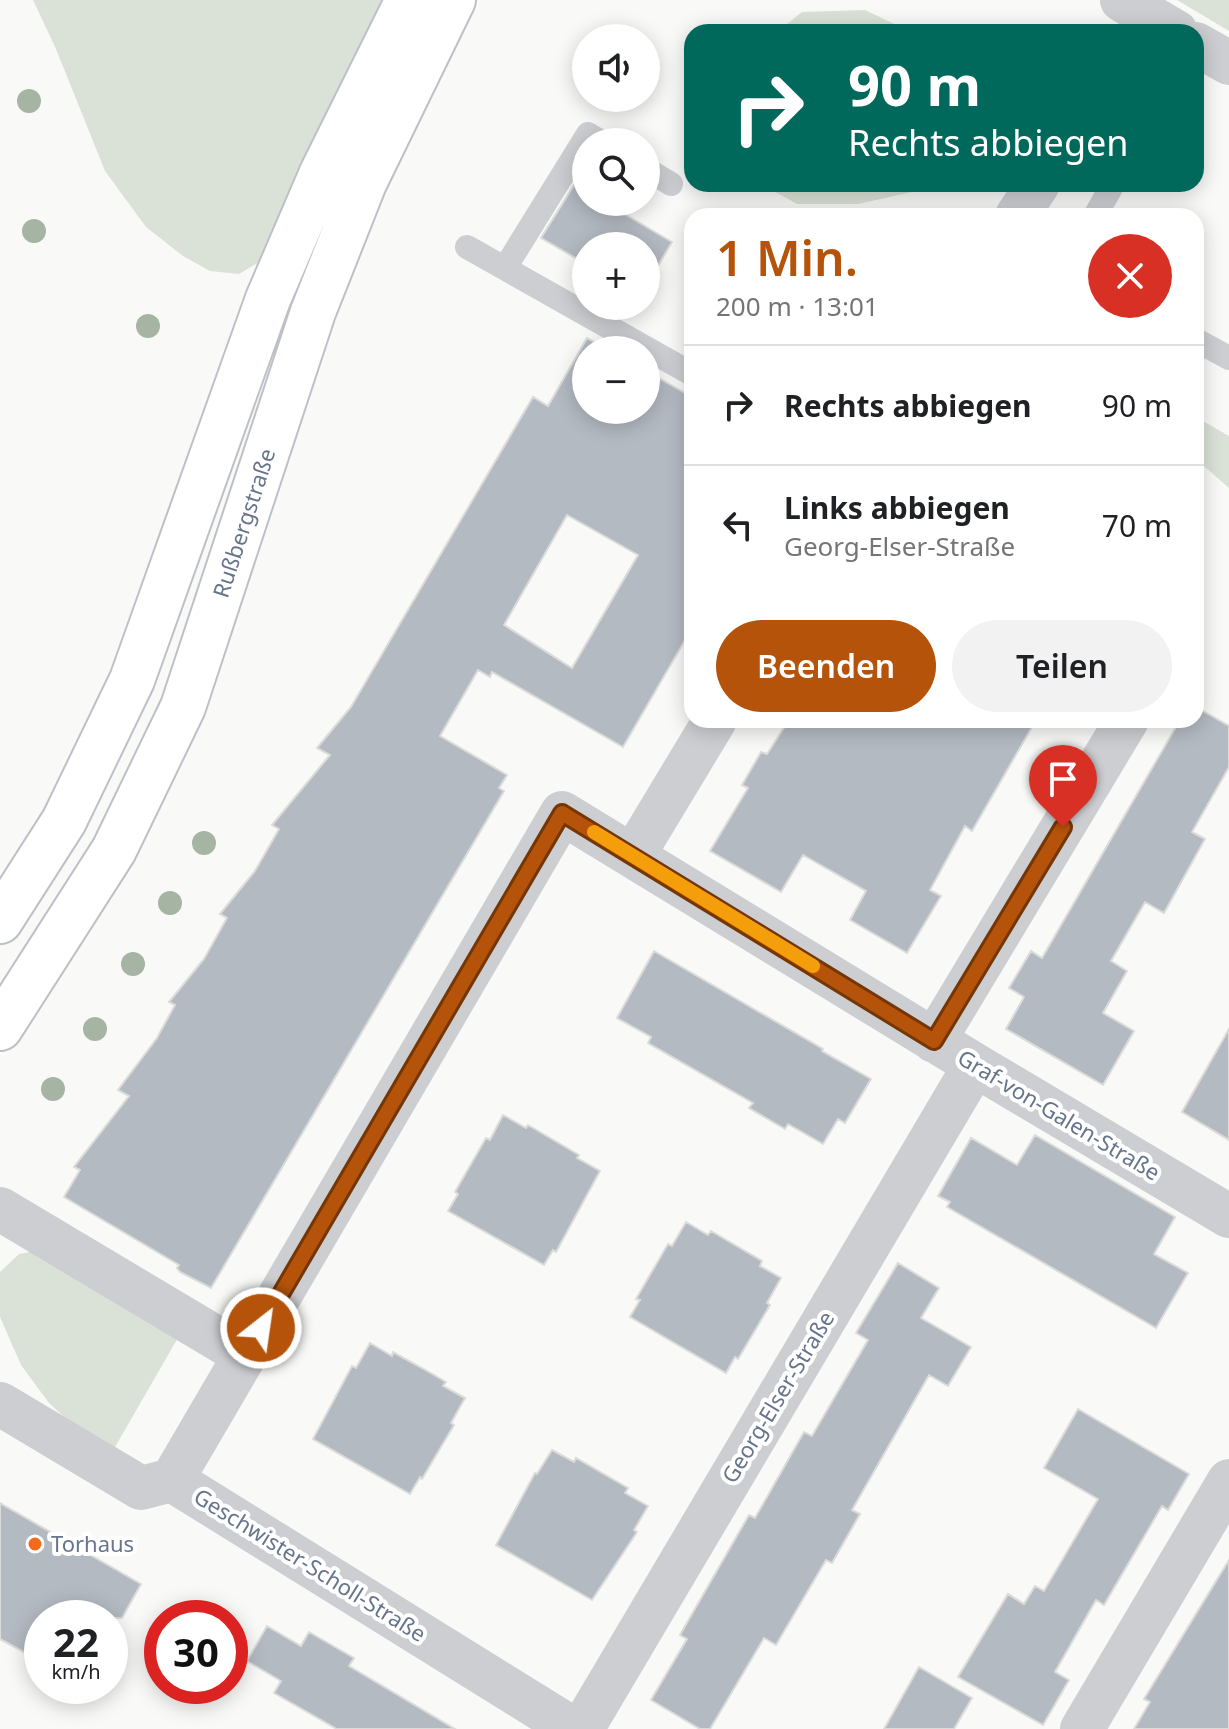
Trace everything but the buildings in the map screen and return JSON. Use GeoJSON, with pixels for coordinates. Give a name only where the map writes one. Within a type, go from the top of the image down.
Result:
{"type":"FeatureCollection","features":[{"type":"Feature","properties":{"kind":"street"},"geometry":{"type":"LineString","coordinates":[[0,921],[64,821],[132,680],[268,299],[322,173],[408,0]]}},
{"type":"Feature","properties":{"kind":"street","name":"Rußbergstraße"},"geometry":{"type":"LineString","coordinates":[[0,1028],[114,850],[183,707],[313,312],[364,183],[453,0]]}},
{"type":"Feature","properties":{"kind":"street"},"geometry":{"type":"LineString","coordinates":[[1204,49],[1229,63]]}},
{"type":"Feature","properties":{"kind":"street"},"geometry":{"type":"LineString","coordinates":[[633,856],[710,728]]}},
{"type":"Feature","properties":{"kind":"street"},"geometry":{"type":"LineString","coordinates":[[934,1041],[1122,728]]}},
{"type":"Feature","properties":{"kind":"street","name":"Graf-von-Galen-Straße"},"geometry":{"type":"LineString","coordinates":[[562,813],[934,1041],[1229,1216]]}},
{"type":"Feature","properties":{"kind":"street","name":"Geschwister-Scholl-Straße"},"geometry":{"type":"LineString","coordinates":[[562,813],[172,1480],[573,1729]]}},
{"type":"Feature","properties":{"kind":"street","name":"Georg-Elser-Straße"},"geometry":{"type":"LineString","coordinates":[[582,1729],[975,1065]]}},
{"type":"Feature","properties":{"kind":"street"},"geometry":{"type":"LineString","coordinates":[[2,1213],[245,1355]]}},
{"type":"Feature","properties":{"kind":"street"},"geometry":{"type":"LineString","coordinates":[[0,1404],[141,1488],[172,1480]]}},
{"type":"Feature","properties":{"kind":"street"},"geometry":{"type":"LineString","coordinates":[[1082,1729],[1229,1481]]}},
{"type":"Feature","properties":{"kind":"lane"},"geometry":{"type":"LineString","coordinates":[[505,268],[572,160]]}},
{"type":"Feature","properties":{"kind":"lane"},"geometry":{"type":"LineString","coordinates":[[660,177],[671,184]]}},
{"type":"Feature","properties":{"kind":"lane"},"geometry":{"type":"LineString","coordinates":[[467,247],[684,369]]}},
{"type":"Feature","properties":{"kind":"lane"},"geometry":{"type":"LineString","coordinates":[[1204,344],[1229,358]]}},
{"type":"Feature","properties":{"kind":"shaded area"},"geometry":{"type":"Polygon","coordinates":[[[33,0],[391,0],[268,257],[239,274],[210,271],[183,256],[146,227],[105,171],[33,0]]]}},
{"type":"Feature","properties":{"kind":"shaded area"},"geometry":{"type":"Polygon","coordinates":[[[1177,0],[1229,0],[1229,31],[1177,0]]]}},
{"type":"Feature","properties":{"kind":"shaded area"},"geometry":{"type":"Polygon","coordinates":[[[865,10],[894,24],[787,24],[802,12],[865,10]]]}},
{"type":"Feature","properties":{"kind":"shaded area"},"geometry":{"type":"Polygon","coordinates":[[[775,192],[912,192],[858,204],[797,204],[775,192]]]}},
{"type":"Feature","properties":{"kind":"shaded area"},"geometry":{"type":"Polygon","coordinates":[[[1204,422],[1229,436],[1229,488],[1204,466],[1204,422]]]}},
{"type":"Feature","properties":{"kind":"shaded area"},"geometry":{"type":"Polygon","coordinates":[[[35,1251],[179,1336],[111,1454],[49,1403],[21,1365],[0,1317],[0,1272],[19,1254],[35,1251]]]}},
{"type":"Feature","properties":{"kind":"slow traffic"},"geometry":{"type":"LineString","coordinates":[[594,832],[813,966]]}},
{"type":"Feature","properties":{"kind":"place","name":"Torhaus"},"geometry":{"type":"Point","coordinates":[35,1544]}},
{"type":"Feature","properties":{"kind":"route"},"geometry":{"type":"LineString","coordinates":[[261,1328],[562,813],[934,1041],[1063,827]]}}]}
